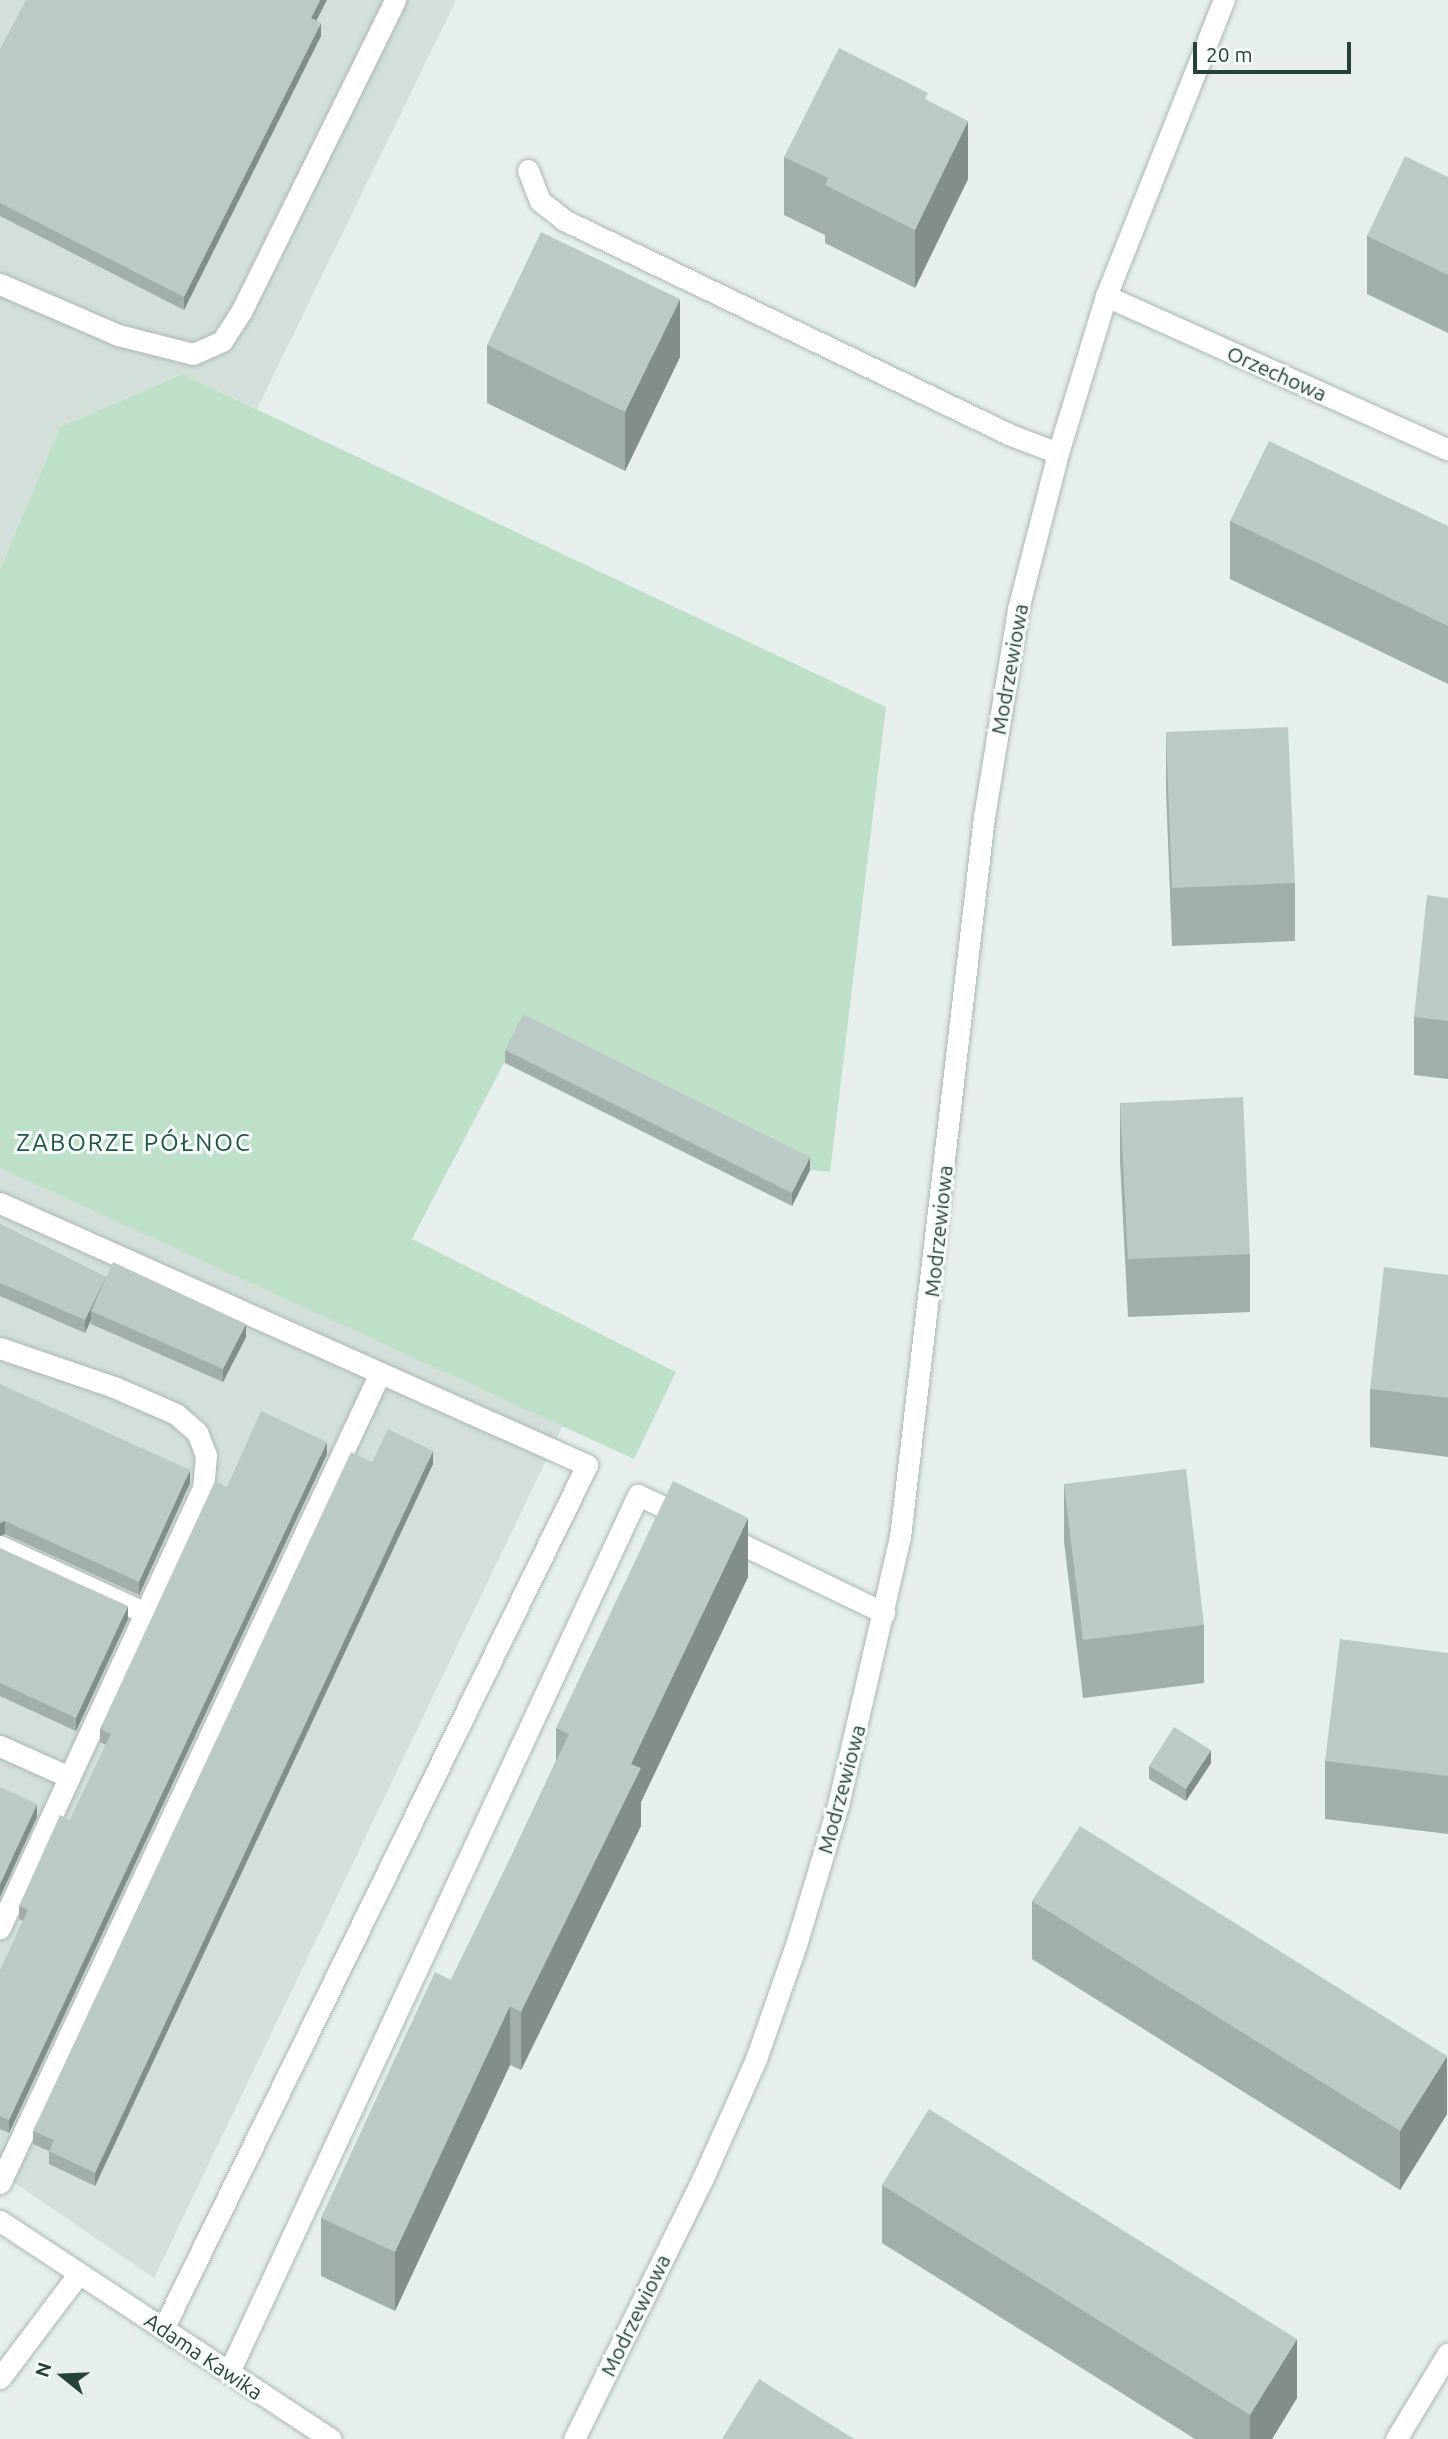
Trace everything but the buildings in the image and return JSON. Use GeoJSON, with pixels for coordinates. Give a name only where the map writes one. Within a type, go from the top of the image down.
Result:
{"type":"FeatureCollection","features":[{"type":"Feature","properties":{"kind":"street"},"geometry":{"type":"LineString","coordinates":[[0,284],[118,335],[193,354],[222,341],[248,297],[395,0]]}},
{"type":"Feature","properties":{"kind":"street","name":"Modrzewiowa"},"geometry":{"type":"LineString","coordinates":[[574,2439],[703,2178],[756,2059],[834,1818],[900,1538],[921,1381],[984,817],[1017,609],[1058,453],[1107,296],[1224,0]]}},
{"type":"Feature","properties":{"kind":"street"},"geometry":{"type":"LineString","coordinates":[[528,170],[540,201],[564,220],[1008,434],[1058,453]]}},
{"type":"Feature","properties":{"kind":"street","name":"Orzechowa"},"geometry":{"type":"LineString","coordinates":[[1107,296],[1448,450]]}},
{"type":"Feature","properties":{"kind":"street"},"geometry":{"type":"LineString","coordinates":[[0,1203],[586,1465],[163,2329]]}},
{"type":"Feature","properties":{"kind":"street"},"geometry":{"type":"LineString","coordinates":[[0,1348],[114,1387],[176,1414],[197,1432],[206,1455],[203,1488],[0,1928]]}},
{"type":"Feature","properties":{"kind":"street"},"geometry":{"type":"LineString","coordinates":[[0,2183],[380,1373]]}},
{"type":"Feature","properties":{"kind":"street"},"geometry":{"type":"LineString","coordinates":[[229,2372],[638,1495],[884,1613]]}},
{"type":"Feature","properties":{"kind":"street"},"geometry":{"type":"LineString","coordinates":[[0,1546],[146,1613]]}},
{"type":"Feature","properties":{"kind":"street"},"geometry":{"type":"LineString","coordinates":[[0,1746],[69,1777]]}},
{"type":"Feature","properties":{"kind":"street","name":"Adama Kawika"},"geometry":{"type":"LineString","coordinates":[[0,2221],[330,2439]]}},
{"type":"Feature","properties":{"kind":"street"},"geometry":{"type":"LineString","coordinates":[[0,2378],[79,2273]]}},
{"type":"Feature","properties":{"kind":"street"},"geometry":{"type":"LineString","coordinates":[[1396,2439],[1448,2353]]}},
{"type":"Feature","properties":{"kind":"shaded area"},"geometry":{"type":"Polygon","coordinates":[[[0,0],[456,0],[257,409],[181,374],[60,427],[0,569],[0,0]]]}},
{"type":"Feature","properties":{"kind":"shaded area"},"geometry":{"type":"Polygon","coordinates":[[[0,1168],[563,1425],[154,2278],[0,2173],[0,1168]]]}},
{"type":"Feature","properties":{"kind":"green space"},"geometry":{"type":"Polygon","coordinates":[[[182,374],[886,707],[830,1172],[810,1170],[523,1027],[412,1239],[676,1372],[634,1459],[0,1168],[0,569],[60,427],[182,374]]]}},
{"type":"Feature","properties":{"kind":"district","name":"ZABORZE PÓŁNOC"},"geometry":{"type":"Point","coordinates":[134,1143]}}]}
